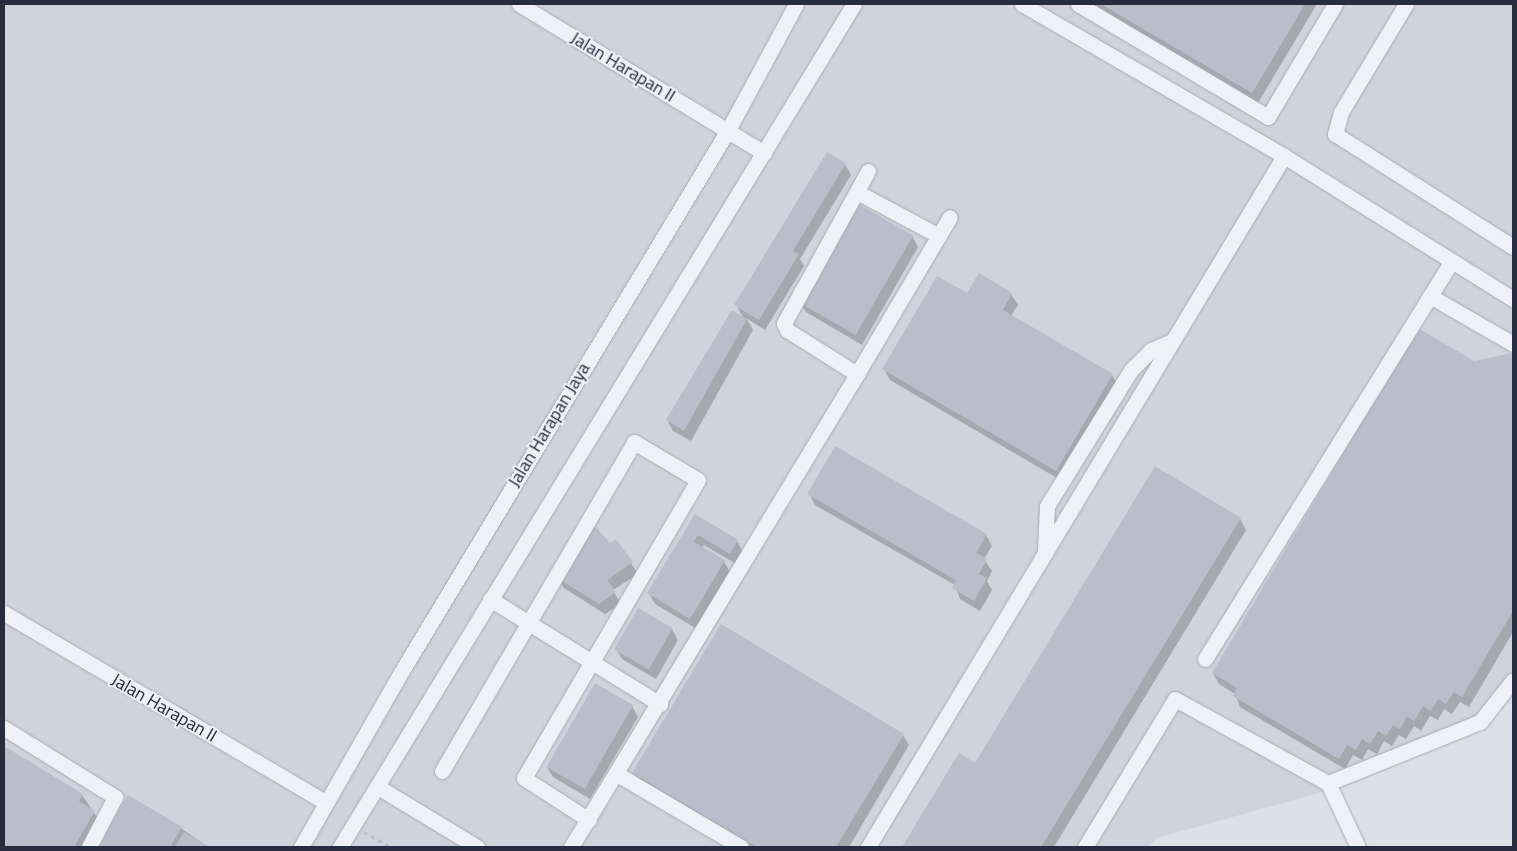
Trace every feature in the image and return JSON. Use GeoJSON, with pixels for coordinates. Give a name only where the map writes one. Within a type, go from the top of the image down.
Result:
{"type":"FeatureCollection","features":[{"type":"Feature","properties":{"kind":"street","name":"Jalan Harapan II"},"geometry":{"type":"LineString","coordinates":[[519,4],[764,153]]}},
{"type":"Feature","properties":{"kind":"street","name":"Jalan Harapan Jaya"},"geometry":{"type":"LineString","coordinates":[[304,842],[325,802],[728,130],[796,4]]}},
{"type":"Feature","properties":{"kind":"street"},"geometry":{"type":"LineString","coordinates":[[340,847],[854,4]]}},
{"type":"Feature","properties":{"kind":"street"},"geometry":{"type":"LineString","coordinates":[[1022,4],[1284,156],[1513,299]]}},
{"type":"Feature","properties":{"kind":"street"},"geometry":{"type":"LineString","coordinates":[[1078,4],[1268,117],[1335,4]]}},
{"type":"Feature","properties":{"kind":"street"},"geometry":{"type":"LineString","coordinates":[[1406,4],[1341,112],[1335,134],[1513,247]]}},
{"type":"Feature","properties":{"kind":"street"},"geometry":{"type":"LineString","coordinates":[[868,847],[1284,156]]}},
{"type":"Feature","properties":{"kind":"street"},"geometry":{"type":"LineString","coordinates":[[857,374],[787,330],[784,323],[868,171]]}},
{"type":"Feature","properties":{"kind":"street"},"geometry":{"type":"LineString","coordinates":[[857,192],[939,236]]}},
{"type":"Feature","properties":{"kind":"street"},"geometry":{"type":"LineString","coordinates":[[571,847],[618,774],[950,217]]}},
{"type":"Feature","properties":{"kind":"street"},"geometry":{"type":"LineString","coordinates":[[1205,659],[1451,262]]}},
{"type":"Feature","properties":{"kind":"street"},"geometry":{"type":"LineString","coordinates":[[1430,296],[1513,344]]}},
{"type":"Feature","properties":{"kind":"street"},"geometry":{"type":"LineString","coordinates":[[1045,551],[1043,520],[1047,506],[1131,370],[1151,350],[1172,341]]}},
{"type":"Feature","properties":{"kind":"street"},"geometry":{"type":"LineString","coordinates":[[442,771],[634,442],[698,480],[524,778],[588,820]]}},
{"type":"Feature","properties":{"kind":"street"},"geometry":{"type":"LineString","coordinates":[[490,599],[660,704]]}},
{"type":"Feature","properties":{"kind":"street","name":"Jalan Harapan II"},"geometry":{"type":"LineString","coordinates":[[4,614],[325,802]]}},
{"type":"Feature","properties":{"kind":"street"},"geometry":{"type":"LineString","coordinates":[[1328,783],[1480,722],[1513,680]]}},
{"type":"Feature","properties":{"kind":"street"},"geometry":{"type":"LineString","coordinates":[[1085,847],[1175,699],[1328,783],[1358,847]]}},
{"type":"Feature","properties":{"kind":"street"},"geometry":{"type":"LineString","coordinates":[[4,728],[114,797],[89,847]]}},
{"type":"Feature","properties":{"kind":"street"},"geometry":{"type":"LineString","coordinates":[[618,774],[741,847]]}},
{"type":"Feature","properties":{"kind":"street"},"geometry":{"type":"LineString","coordinates":[[378,787],[477,847]]}},
{"type":"Feature","properties":{"kind":"path"},"geometry":{"type":"LineString","coordinates":[[354,826],[391,847]]}},
{"type":"Feature","properties":{"kind":"shaded area"},"geometry":{"type":"Polygon","coordinates":[[[4,4],[1513,4],[1513,695],[1458,734],[1330,790],[1157,838],[1148,847],[4,847],[4,4]]]}},
{"type":"Feature","properties":{"kind":"building"},"geometry":{"type":"Polygon","coordinates":[[[1101,4],[1305,4],[1252,93],[1101,4]]]}},
{"type":"Feature","properties":{"kind":"building"},"geometry":{"type":"Polygon","coordinates":[[[827,152],[846,163],[793,251],[799,254],[759,320],[734,305],[827,152]]]}},
{"type":"Feature","properties":{"kind":"building"},"geometry":{"type":"Polygon","coordinates":[[[855,202],[913,236],[856,335],[798,302],[855,202]]]}},
{"type":"Feature","properties":{"kind":"building"},"geometry":{"type":"Polygon","coordinates":[[[979,273],[1012,293],[1003,310],[1113,374],[1056,471],[882,369],[937,276],[967,293],[979,273]]]}},
{"type":"Feature","properties":{"kind":"building"},"geometry":{"type":"Polygon","coordinates":[[[732,310],[747,319],[684,431],[666,420],[732,310]]]}},
{"type":"Feature","properties":{"kind":"building"},"geometry":{"type":"Polygon","coordinates":[[[1418,328],[1474,361],[1513,353],[1513,611],[1462,697],[1454,692],[1446,704],[1438,699],[1431,711],[1423,706],[1414,721],[1407,716],[1400,729],[1393,725],[1386,736],[1378,731],[1370,744],[1362,739],[1356,750],[1347,745],[1339,759],[1233,696],[1237,688],[1212,673],[1418,328]]]}},
{"type":"Feature","properties":{"kind":"building"},"geometry":{"type":"Polygon","coordinates":[[[835,446],[987,534],[976,553],[987,559],[979,574],[987,578],[974,601],[952,588],[956,580],[807,494],[835,446]]]}},
{"type":"Feature","properties":{"kind":"building"},"geometry":{"type":"Polygon","coordinates":[[[1155,466],[1241,518],[1041,847],[902,847],[959,753],[975,763],[1155,466]]]}},
{"type":"Feature","properties":{"kind":"building"},"geometry":{"type":"Polygon","coordinates":[[[695,514],[738,540],[730,554],[698,535],[694,542],[725,560],[690,619],[647,593],[695,514]]]}},
{"type":"Feature","properties":{"kind":"building"},"geometry":{"type":"Polygon","coordinates":[[[592,523],[610,543],[616,539],[633,562],[607,580],[616,592],[599,604],[557,578],[592,523]]]}},
{"type":"Feature","properties":{"kind":"building"},"geometry":{"type":"Polygon","coordinates":[[[638,608],[673,628],[649,670],[614,650],[638,608]]]}},
{"type":"Feature","properties":{"kind":"building"},"geometry":{"type":"Polygon","coordinates":[[[721,624],[904,734],[836,847],[757,847],[632,773],[721,624]]]}},
{"type":"Feature","properties":{"kind":"building"},"geometry":{"type":"Polygon","coordinates":[[[595,683],[633,705],[585,789],[546,767],[595,683]]]}},
{"type":"Feature","properties":{"kind":"building"},"geometry":{"type":"Polygon","coordinates":[[[4,746],[83,794],[79,801],[95,811],[74,847],[4,847],[4,746]]]}},
{"type":"Feature","properties":{"kind":"building"},"geometry":{"type":"Polygon","coordinates":[[[128,795],[182,827],[170,847],[97,847],[128,795]]]}},
{"type":"Feature","properties":{"kind":"building"},"geometry":{"type":"Polygon","coordinates":[[[184,832],[210,847],[175,847],[184,832]]]}}]}
